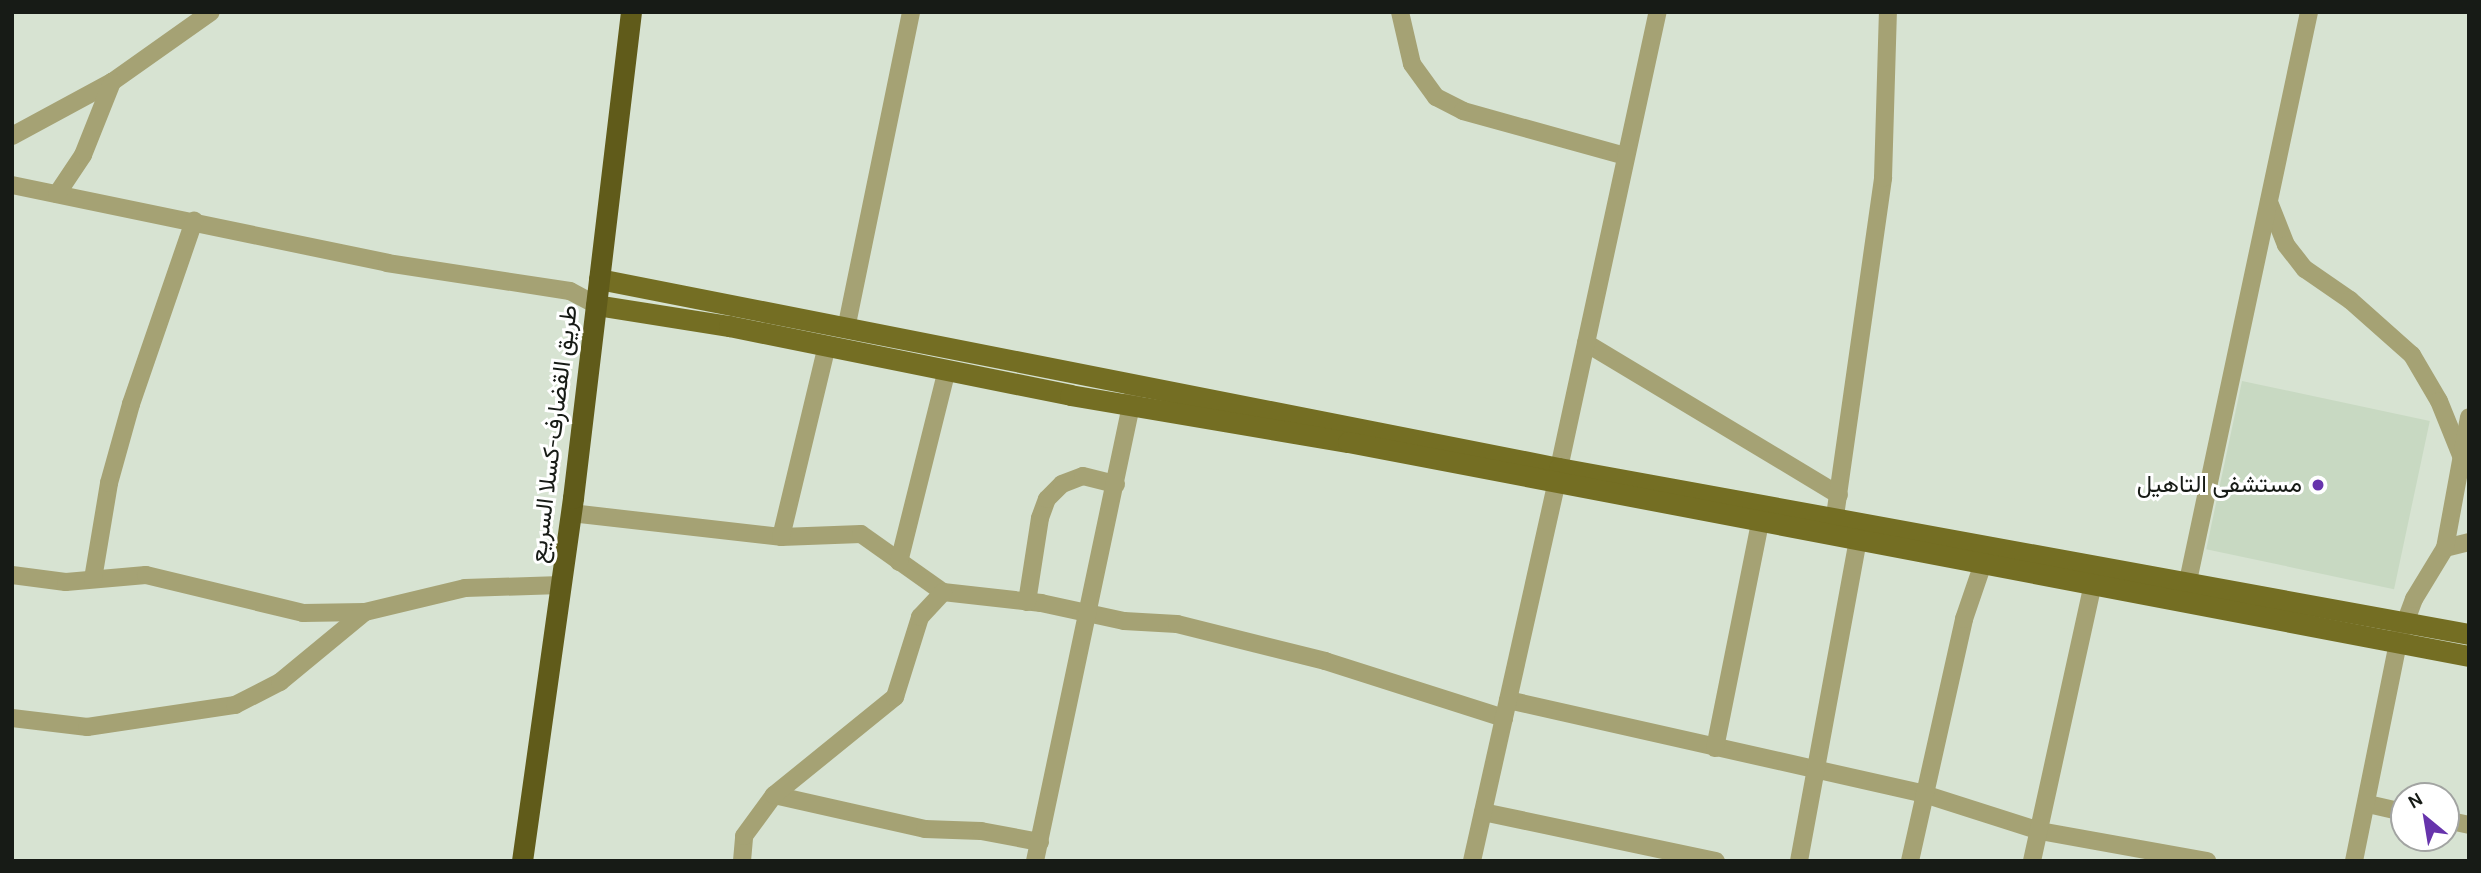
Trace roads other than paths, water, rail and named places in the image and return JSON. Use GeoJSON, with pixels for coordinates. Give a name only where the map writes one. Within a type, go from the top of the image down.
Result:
{"type":"FeatureCollection","features":[{"type":"Feature","properties":{"kind":"highway","name":"طريق القضارف-كسلا السريع"},"geometry":{"type":"LineString","coordinates":[[522,861],[571,513],[631,12]]}},
{"type":"Feature","properties":{"kind":"main road"},"geometry":{"type":"LineString","coordinates":[[599,279],[846,329],[1134,396],[1985,556],[2093,584],[2401,632],[2469,635]]}},
{"type":"Feature","properties":{"kind":"main road"},"geometry":{"type":"LineString","coordinates":[[596,305],[827,345],[947,370],[1134,396]]}},
{"type":"Feature","properties":{"kind":"main road"},"geometry":{"type":"LineString","coordinates":[[1558,476],[1760,523],[1834,527],[1858,541],[2188,581],[2401,632],[2469,656]]}},
{"type":"Feature","properties":{"kind":"street"},"geometry":{"type":"LineString","coordinates":[[12,136],[113,82],[211,12]]}},
{"type":"Feature","properties":{"kind":"street"},"geometry":{"type":"LineString","coordinates":[[846,329],[911,12]]}},
{"type":"Feature","properties":{"kind":"street"},"geometry":{"type":"LineString","coordinates":[[1400,12],[1412,64],[1436,97],[1463,111],[1625,156]]}},
{"type":"Feature","properties":{"kind":"street"},"geometry":{"type":"LineString","coordinates":[[1472,861],[1658,12]]}},
{"type":"Feature","properties":{"kind":"street"},"geometry":{"type":"LineString","coordinates":[[1834,527],[1883,178],[1888,12]]}},
{"type":"Feature","properties":{"kind":"street"},"geometry":{"type":"LineString","coordinates":[[2188,581],[2309,12]]}},
{"type":"Feature","properties":{"kind":"street"},"geometry":{"type":"LineString","coordinates":[[57,194],[83,155],[113,82]]}},
{"type":"Feature","properties":{"kind":"street"},"geometry":{"type":"LineString","coordinates":[[13,188],[194,221],[425,270],[570,290],[596,305]]}},
{"type":"Feature","properties":{"kind":"street"},"geometry":{"type":"LineString","coordinates":[[2269,201],[2286,245],[2305,269],[2350,300],[2412,355],[2439,401],[2462,458]]}},
{"type":"Feature","properties":{"kind":"street"},"geometry":{"type":"LineString","coordinates":[[93,579],[109,483],[131,404],[194,221]]}},
{"type":"Feature","properties":{"kind":"street"},"geometry":{"type":"LineString","coordinates":[[570,290],[599,279]]}},
{"type":"Feature","properties":{"kind":"street"},"geometry":{"type":"LineString","coordinates":[[1586,343],[1839,495]]}},
{"type":"Feature","properties":{"kind":"street"},"geometry":{"type":"LineString","coordinates":[[781,537],[827,345]]}},
{"type":"Feature","properties":{"kind":"street"},"geometry":{"type":"LineString","coordinates":[[899,562],[947,370]]}},
{"type":"Feature","properties":{"kind":"street"},"geometry":{"type":"LineString","coordinates":[[1035,861],[1084,615],[1134,396]]}},
{"type":"Feature","properties":{"kind":"street"},"geometry":{"type":"LineString","coordinates":[[2354,861],[2368,804],[2401,632],[2445,548],[2469,417]]}},
{"type":"Feature","properties":{"kind":"street"},"geometry":{"type":"LineString","coordinates":[[1027,602],[1040,518],[1047,499],[1062,484],[1083,476],[1116,484]]}},
{"type":"Feature","properties":{"kind":"street"},"geometry":{"type":"LineString","coordinates":[[571,513],[781,537],[861,534],[943,592],[1027,602],[1084,615],[1177,624],[1506,709],[1817,769],[1924,794],[2040,831],[2207,861]]}},
{"type":"Feature","properties":{"kind":"street"},"geometry":{"type":"LineString","coordinates":[[1715,748],[1760,523]]}},
{"type":"Feature","properties":{"kind":"street"},"geometry":{"type":"LineString","coordinates":[[1798,861],[1858,541]]}},
{"type":"Feature","properties":{"kind":"street"},"geometry":{"type":"LineString","coordinates":[[2445,548],[2469,542]]}},
{"type":"Feature","properties":{"kind":"street"},"geometry":{"type":"LineString","coordinates":[[1910,861],[1924,794],[1985,556]]}},
{"type":"Feature","properties":{"kind":"street"},"geometry":{"type":"LineString","coordinates":[[12,575],[66,582],[146,575],[303,613],[365,612],[465,588],[561,585]]}},
{"type":"Feature","properties":{"kind":"street"},"geometry":{"type":"LineString","coordinates":[[2032,861],[2093,584]]}},
{"type":"Feature","properties":{"kind":"street"},"geometry":{"type":"LineString","coordinates":[[742,861],[744,836],[774,794],[895,697],[920,617],[943,592]]}},
{"type":"Feature","properties":{"kind":"street"},"geometry":{"type":"LineString","coordinates":[[12,718],[87,727],[235,705],[280,682],[365,612]]}},
{"type":"Feature","properties":{"kind":"street"},"geometry":{"type":"LineString","coordinates":[[774,794],[925,829],[981,831],[1040,842]]}},
{"type":"Feature","properties":{"kind":"street"},"geometry":{"type":"LineString","coordinates":[[2368,804],[2390,808]]}},
{"type":"Feature","properties":{"kind":"street"},"geometry":{"type":"LineString","coordinates":[[1483,812],[1716,861]]}},
{"type":"Feature","properties":{"kind":"place","name":"مستشفى التاهيل"},"geometry":{"type":"Point","coordinates":[2318,485]}}]}
